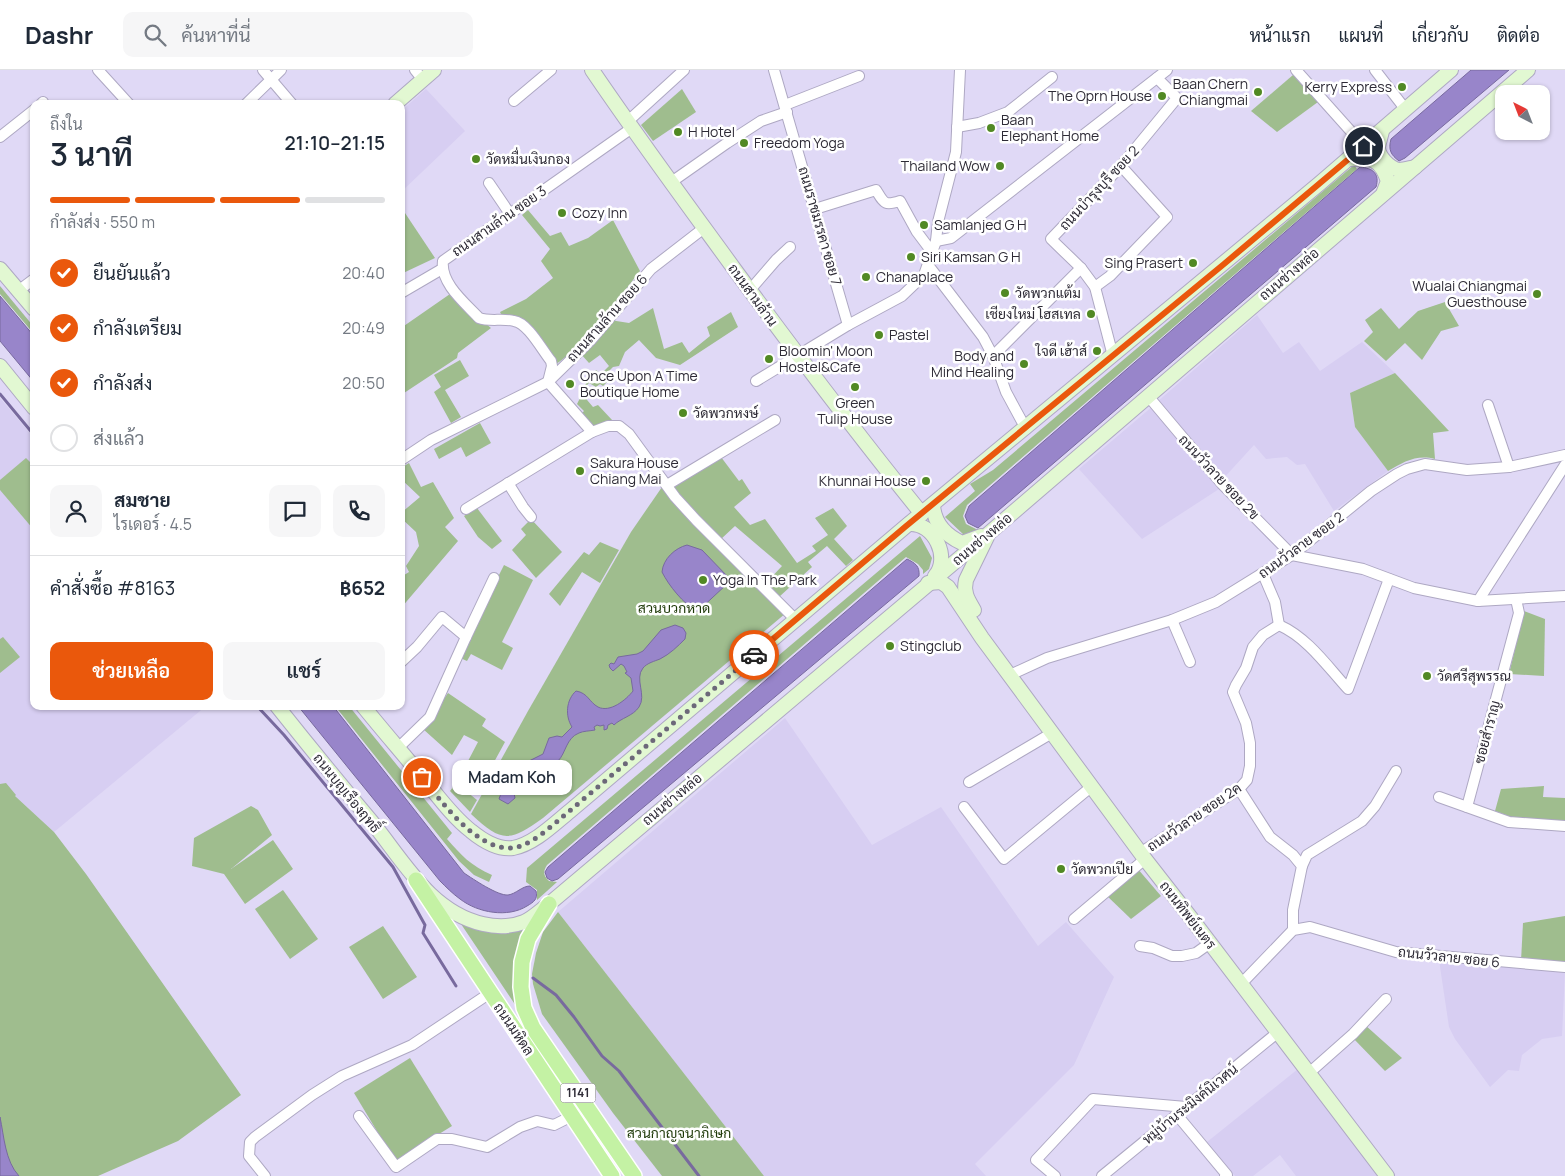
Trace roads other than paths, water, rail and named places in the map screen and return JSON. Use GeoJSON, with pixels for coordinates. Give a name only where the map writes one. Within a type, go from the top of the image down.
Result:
{"type":"FeatureCollection","features":[{"type":"Feature","properties":{"kind":"main road"},"geometry":{"type":"LineString","coordinates":[[398,100],[419,75],[434,70]]}},
{"type":"Feature","properties":{"kind":"main road","name":"ถนนสามล้าน"},"geometry":{"type":"LineString","coordinates":[[592,70],[670,183],[870,449],[952,538],[962,543],[988,534]]}},
{"type":"Feature","properties":{"kind":"main road"},"geometry":{"type":"LineString","coordinates":[[366,710],[462,823],[484,841],[497,846],[512,848],[527,843],[550,827],[927,509],[1349,159],[1451,70]]}},
{"type":"Feature","properties":{"kind":"main road","name":"ถนนช่างหล่อ"},"geometry":{"type":"LineString","coordinates":[[416,880],[443,906],[477,923],[489,926],[513,925],[525,921],[548,904],[988,534],[1528,70]]}},
{"type":"Feature","properties":{"kind":"main road"},"geometry":{"type":"LineString","coordinates":[[1382,131],[1378,147],[1380,154],[1386,162],[1400,170],[1416,166]]}},
{"type":"Feature","properties":{"kind":"main road"},"geometry":{"type":"LineString","coordinates":[[1349,159],[1368,158],[1375,161],[1381,167],[1388,181],[1383,194]]}},
{"type":"Feature","properties":{"kind":"main road"},"geometry":{"type":"LineString","coordinates":[[0,268],[30,304]]}},
{"type":"Feature","properties":{"kind":"main road"},"geometry":{"type":"LineString","coordinates":[[0,366],[30,402]]}},
{"type":"Feature","properties":{"kind":"main road"},"geometry":{"type":"LineString","coordinates":[[910,524],[921,525],[926,529],[936,541],[940,550],[942,560],[939,570],[928,583]]}},
{"type":"Feature","properties":{"kind":"main road","name":"ถนนทิพย์เนตร"},"geometry":{"type":"LineString","coordinates":[[988,534],[964,588],[966,598],[988,633],[992,652]]}},
{"type":"Feature","properties":{"kind":"main road","name":"ถนนทิพย์เนตร"},"geometry":{"type":"LineString","coordinates":[[928,583],[941,582],[948,587],[992,652],[1142,856],[1387,1176]]}},
{"type":"Feature","properties":{"kind":"main road","name":"ถนนบุญเรืองฤทธิ์"},"geometry":{"type":"LineString","coordinates":[[280,710],[386,839],[416,880]]}},
{"type":"Feature","properties":{"kind":"main road","name":"ถนนมหิดล"},"geometry":{"type":"LineString","coordinates":[[416,880],[612,1176]]}},
{"type":"Feature","properties":{"kind":"main road","name":"ถนนมหิดล"},"geometry":{"type":"LineString","coordinates":[[548,904],[528,939],[522,962],[524,1008],[533,1028],[634,1176]]}},
{"type":"Feature","properties":{"kind":"street"},"geometry":{"type":"LineString","coordinates":[[98,70],[125,100]]}},
{"type":"Feature","properties":{"kind":"street"},"geometry":{"type":"LineString","coordinates":[[263,70],[288,100]]}},
{"type":"Feature","properties":{"kind":"street"},"geometry":{"type":"LineString","coordinates":[[250,100],[281,70]]}},
{"type":"Feature","properties":{"kind":"street"},"geometry":{"type":"LineString","coordinates":[[514,101],[551,70]]}},
{"type":"Feature","properties":{"kind":"street","name":"ถนนสามล้าน ซอย 3"},"geometry":{"type":"LineString","coordinates":[[548,382],[552,366],[550,361],[522,324],[514,321],[484,320],[479,318],[446,280],[442,269],[443,261],[630,125],[684,70]]}},
{"type":"Feature","properties":{"kind":"street","name":"ถนนราชมรรคา ซอย 7"},"geometry":{"type":"LineString","coordinates":[[774,70],[848,325]]}},
{"type":"Feature","properties":{"kind":"street"},"geometry":{"type":"LineString","coordinates":[[756,381],[848,325],[902,296],[924,275],[936,240],[938,222],[956,152],[960,70]]}},
{"type":"Feature","properties":{"kind":"street"},"geometry":{"type":"LineString","coordinates":[[936,240],[951,238],[1167,70]]}},
{"type":"Feature","properties":{"kind":"street"},"geometry":{"type":"LineString","coordinates":[[1296,70],[1364,146]]}},
{"type":"Feature","properties":{"kind":"street"},"geometry":{"type":"LineString","coordinates":[[1375,70],[1406,110]]}},
{"type":"Feature","properties":{"kind":"street"},"geometry":{"type":"LineString","coordinates":[[670,183],[761,122],[858,76]]}},
{"type":"Feature","properties":{"kind":"street"},"geometry":{"type":"LineString","coordinates":[[957,127],[979,124],[1008,112],[1052,77]]}},
{"type":"Feature","properties":{"kind":"street","name":"ถนนบำรุงบุรี ซอย 2"},"geometry":{"type":"LineString","coordinates":[[1113,356],[1096,287],[1081,268],[1050,239],[1121,166],[1177,98],[1157,78]]}},
{"type":"Feature","properties":{"kind":"street"},"geometry":{"type":"LineString","coordinates":[[0,137],[30,113]]}},
{"type":"Feature","properties":{"kind":"street"},"geometry":{"type":"LineString","coordinates":[[1096,287],[1110,276],[1167,217],[1121,166]]}},
{"type":"Feature","properties":{"kind":"street"},"geometry":{"type":"LineString","coordinates":[[489,182],[510,214]]}},
{"type":"Feature","properties":{"kind":"street"},"geometry":{"type":"LineString","coordinates":[[815,209],[876,190],[883,202],[889,204],[900,201],[917,232],[932,252]]}},
{"type":"Feature","properties":{"kind":"street","name":"ถนนสามล้าน ซอย 6"},"geometry":{"type":"LineString","coordinates":[[405,457],[430,440],[548,382],[591,340],[651,269],[704,228]]}},
{"type":"Feature","properties":{"kind":"street"},"geometry":{"type":"LineString","coordinates":[[750,290],[790,247]]}},
{"type":"Feature","properties":{"kind":"street"},"geometry":{"type":"LineString","coordinates":[[928,265],[983,337],[1006,392],[1026,428]]}},
{"type":"Feature","properties":{"kind":"street"},"geometry":{"type":"LineString","coordinates":[[992,356],[1081,268]]}},
{"type":"Feature","properties":{"kind":"street"},"geometry":{"type":"LineString","coordinates":[[405,292],[442,269]]}},
{"type":"Feature","properties":{"kind":"street"},"geometry":{"type":"LineString","coordinates":[[18,291],[30,281]]}},
{"type":"Feature","properties":{"kind":"street"},"geometry":{"type":"LineString","coordinates":[[548,382],[592,432]]}},
{"type":"Feature","properties":{"kind":"street","name":"ถนนวัวลาย ซอย 2ข"},"geometry":{"type":"LineString","coordinates":[[1148,396],[1222,484],[1292,555]]}},
{"type":"Feature","properties":{"kind":"street"},"geometry":{"type":"LineString","coordinates":[[1488,405],[1510,467]]}},
{"type":"Feature","properties":{"kind":"street"},"geometry":{"type":"LineString","coordinates":[[667,485],[775,420]]}},
{"type":"Feature","properties":{"kind":"street"},"geometry":{"type":"LineString","coordinates":[[466,509],[592,432],[608,426],[620,426],[629,434],[696,520],[796,620]]}},
{"type":"Feature","properties":{"kind":"street","name":"ถนนวัวลาย ซอย 2"},"geometry":{"type":"LineString","coordinates":[[1010,675],[1047,658],[1172,620],[1216,602],[1292,555],[1383,482],[1407,469],[1425,464],[1467,470],[1510,467],[1565,455]]}},
{"type":"Feature","properties":{"kind":"street"},"geometry":{"type":"LineString","coordinates":[[1478,601],[1565,465]]}},
{"type":"Feature","properties":{"kind":"street"},"geometry":{"type":"LineString","coordinates":[[508,484],[522,507],[531,517]]}},
{"type":"Feature","properties":{"kind":"street"},"geometry":{"type":"LineString","coordinates":[[1292,555],[1363,569],[1414,588],[1478,601],[1565,596]]}},
{"type":"Feature","properties":{"kind":"street"},"geometry":{"type":"LineString","coordinates":[[1263,574],[1275,602],[1279,625],[1291,630],[1302,638],[1348,689],[1389,579]]}},
{"type":"Feature","properties":{"kind":"street"},"geometry":{"type":"LineString","coordinates":[[398,748],[430,717],[494,578]]}},
{"type":"Feature","properties":{"kind":"street","name":"ซอยสำราญ"},"geometry":{"type":"LineString","coordinates":[[1466,807],[1519,613],[1516,599]]}},
{"type":"Feature","properties":{"kind":"street"},"geometry":{"type":"LineString","coordinates":[[405,658],[442,617],[466,637]]}},
{"type":"Feature","properties":{"kind":"street"},"geometry":{"type":"LineString","coordinates":[[1172,620],[1190,662]]}},
{"type":"Feature","properties":{"kind":"street","name":"ถนนวัวลาย ซอย 2ค"},"geometry":{"type":"LineString","coordinates":[[1074,919],[1142,856],[1239,789],[1247,780],[1250,766],[1250,743],[1246,723],[1233,692],[1246,668],[1253,647],[1263,635],[1279,625]]}},
{"type":"Feature","properties":{"kind":"street"},"geometry":{"type":"LineString","coordinates":[[969,782],[1052,733]]}},
{"type":"Feature","properties":{"kind":"street"},"geometry":{"type":"LineString","coordinates":[[1241,984],[1293,930],[1293,910],[1302,866],[1307,855],[1362,821],[1375,806],[1396,771]]}},
{"type":"Feature","properties":{"kind":"street"},"geometry":{"type":"LineString","coordinates":[[964,807],[1004,859],[1091,787]]}},
{"type":"Feature","properties":{"kind":"street"},"geometry":{"type":"LineString","coordinates":[[1239,789],[1270,836],[1293,855],[1302,866]]}},
{"type":"Feature","properties":{"kind":"street"},"geometry":{"type":"LineString","coordinates":[[1439,797],[1509,822],[1565,826]]}},
{"type":"Feature","properties":{"kind":"street","name":"ถนนวัวลาย ซอย 6"},"geometry":{"type":"LineString","coordinates":[[1293,930],[1310,927],[1396,952],[1565,967]]}},
{"type":"Feature","properties":{"kind":"street"},"geometry":{"type":"LineString","coordinates":[[1140,946],[1153,948],[1172,956],[1182,956],[1196,953],[1210,943]]}},
{"type":"Feature","properties":{"kind":"street"},"geometry":{"type":"LineString","coordinates":[[266,1176],[249,1156],[250,1142],[255,1137],[312,1095],[342,1076],[412,1045],[490,993]]}},
{"type":"Feature","properties":{"kind":"street"},"geometry":{"type":"LineString","coordinates":[[1309,1073],[1353,1034],[1386,1000]]}},
{"type":"Feature","properties":{"kind":"street","name":"หมู่บ้านระมิงค์นิเวศน์"},"geometry":{"type":"LineString","coordinates":[[1102,1176],[1278,1033]]}},
{"type":"Feature","properties":{"kind":"street"},"geometry":{"type":"LineString","coordinates":[[1055,1176],[1036,1160],[1093,1099],[1186,1107]]}},
{"type":"Feature","properties":{"kind":"street"},"geometry":{"type":"LineString","coordinates":[[1177,1115],[1226,1174],[1225,1176]]}},
{"type":"Feature","properties":{"kind":"street"},"geometry":{"type":"LineString","coordinates":[[359,1116],[396,1167],[437,1139],[452,1139],[488,1147],[528,1124],[537,1121],[554,1125],[572,1116]]}},
{"type":"Feature","properties":{"kind":"waterway"},"geometry":{"type":"LineString","coordinates":[[0,394],[30,430]]}},
{"type":"Feature","properties":{"kind":"waterway"},"geometry":{"type":"LineString","coordinates":[[261,710],[284,735],[393,867],[425,925],[423,933],[456,986]]}},
{"type":"Feature","properties":{"kind":"waterway"},"geometry":{"type":"LineString","coordinates":[[533,978],[556,995],[602,1056],[619,1071],[699,1176]]}},
{"type":"Feature","properties":{"kind":"place","name":"Kerry Express"},"geometry":{"type":"Point","coordinates":[1402,87]}},
{"type":"Feature","properties":{"kind":"place","name":"Baan Chern Chiangmai"},"geometry":{"type":"Point","coordinates":[1258,92]}},
{"type":"Feature","properties":{"kind":"place","name":"The Oprn House"},"geometry":{"type":"Point","coordinates":[1162,96]}},
{"type":"Feature","properties":{"kind":"place","name":"Baan Elephant Home"},"geometry":{"type":"Point","coordinates":[991,128]}},
{"type":"Feature","properties":{"kind":"place","name":"H Hotel"},"geometry":{"type":"Point","coordinates":[678,132]}},
{"type":"Feature","properties":{"kind":"place","name":"Freedom Yoga"},"geometry":{"type":"Point","coordinates":[744,143]}},
{"type":"Feature","properties":{"kind":"place","name":"วัดหมื่นเงินกอง"},"geometry":{"type":"Point","coordinates":[476,159]}},
{"type":"Feature","properties":{"kind":"place","name":"Thailand Wow"},"geometry":{"type":"Point","coordinates":[1000,166]}},
{"type":"Feature","properties":{"kind":"place","name":"Cozy Inn"},"geometry":{"type":"Point","coordinates":[562,213]}},
{"type":"Feature","properties":{"kind":"place","name":"Samlanjed G H"},"geometry":{"type":"Point","coordinates":[924,225]}},
{"type":"Feature","properties":{"kind":"place","name":"Siri Kamsan G H"},"geometry":{"type":"Point","coordinates":[911,257]}},
{"type":"Feature","properties":{"kind":"place","name":"Sing Prasert"},"geometry":{"type":"Point","coordinates":[1193,263]}},
{"type":"Feature","properties":{"kind":"place","name":"Chanaplace"},"geometry":{"type":"Point","coordinates":[866,277]}},
{"type":"Feature","properties":{"kind":"place","name":"วัดพวกแต้ม"},"geometry":{"type":"Point","coordinates":[1005,293]}},
{"type":"Feature","properties":{"kind":"place","name":"Wualai Chiangmai Guesthouse"},"geometry":{"type":"Point","coordinates":[1537,294]}},
{"type":"Feature","properties":{"kind":"place","name":"เชียงใหม่ โฮสเทล"},"geometry":{"type":"Point","coordinates":[1091,314]}},
{"type":"Feature","properties":{"kind":"place","name":"Pastel"},"geometry":{"type":"Point","coordinates":[879,335]}},
{"type":"Feature","properties":{"kind":"place","name":"ใจดี เฮ้าส์"},"geometry":{"type":"Point","coordinates":[1097,351]}},
{"type":"Feature","properties":{"kind":"place","name":"Bloomin' Moon Hostel&Cafe"},"geometry":{"type":"Point","coordinates":[769,359]}},
{"type":"Feature","properties":{"kind":"place","name":"Body and Mind Healing"},"geometry":{"type":"Point","coordinates":[1024,364]}},
{"type":"Feature","properties":{"kind":"place","name":"Once Upon A Time Boutique Home"},"geometry":{"type":"Point","coordinates":[570,384]}},
{"type":"Feature","properties":{"kind":"place","name":"Green Tulip House"},"geometry":{"type":"Point","coordinates":[855,387]}},
{"type":"Feature","properties":{"kind":"place","name":"วัดพวกหงษ์"},"geometry":{"type":"Point","coordinates":[683,413]}},
{"type":"Feature","properties":{"kind":"place","name":"Sakura House Chiang Mai"},"geometry":{"type":"Point","coordinates":[580,471]}},
{"type":"Feature","properties":{"kind":"place","name":"Khunnai House"},"geometry":{"type":"Point","coordinates":[926,481]}},
{"type":"Feature","properties":{"kind":"place","name":"Yoga In The Park"},"geometry":{"type":"Point","coordinates":[703,580]}},
{"type":"Feature","properties":{"kind":"place","name":"Stingclub"},"geometry":{"type":"Point","coordinates":[890,646]}},
{"type":"Feature","properties":{"kind":"place","name":"วัดศรีสุพรรณ"},"geometry":{"type":"Point","coordinates":[1427,676]}},
{"type":"Feature","properties":{"kind":"place","name":"Madam Koh"},"geometry":{"type":"Point","coordinates":[422,777]}},
{"type":"Feature","properties":{"kind":"place","name":"วัดพวกเปีย"},"geometry":{"type":"Point","coordinates":[1061,869]}},
{"type":"Feature","properties":{"kind":"park label","name":"สวนบวกหาด"},"geometry":{"type":"Point","coordinates":[674,608]}},
{"type":"Feature","properties":{"kind":"park label","name":"สวนกาญจนาภิเษก"},"geometry":{"type":"Point","coordinates":[679,1133]}}]}
